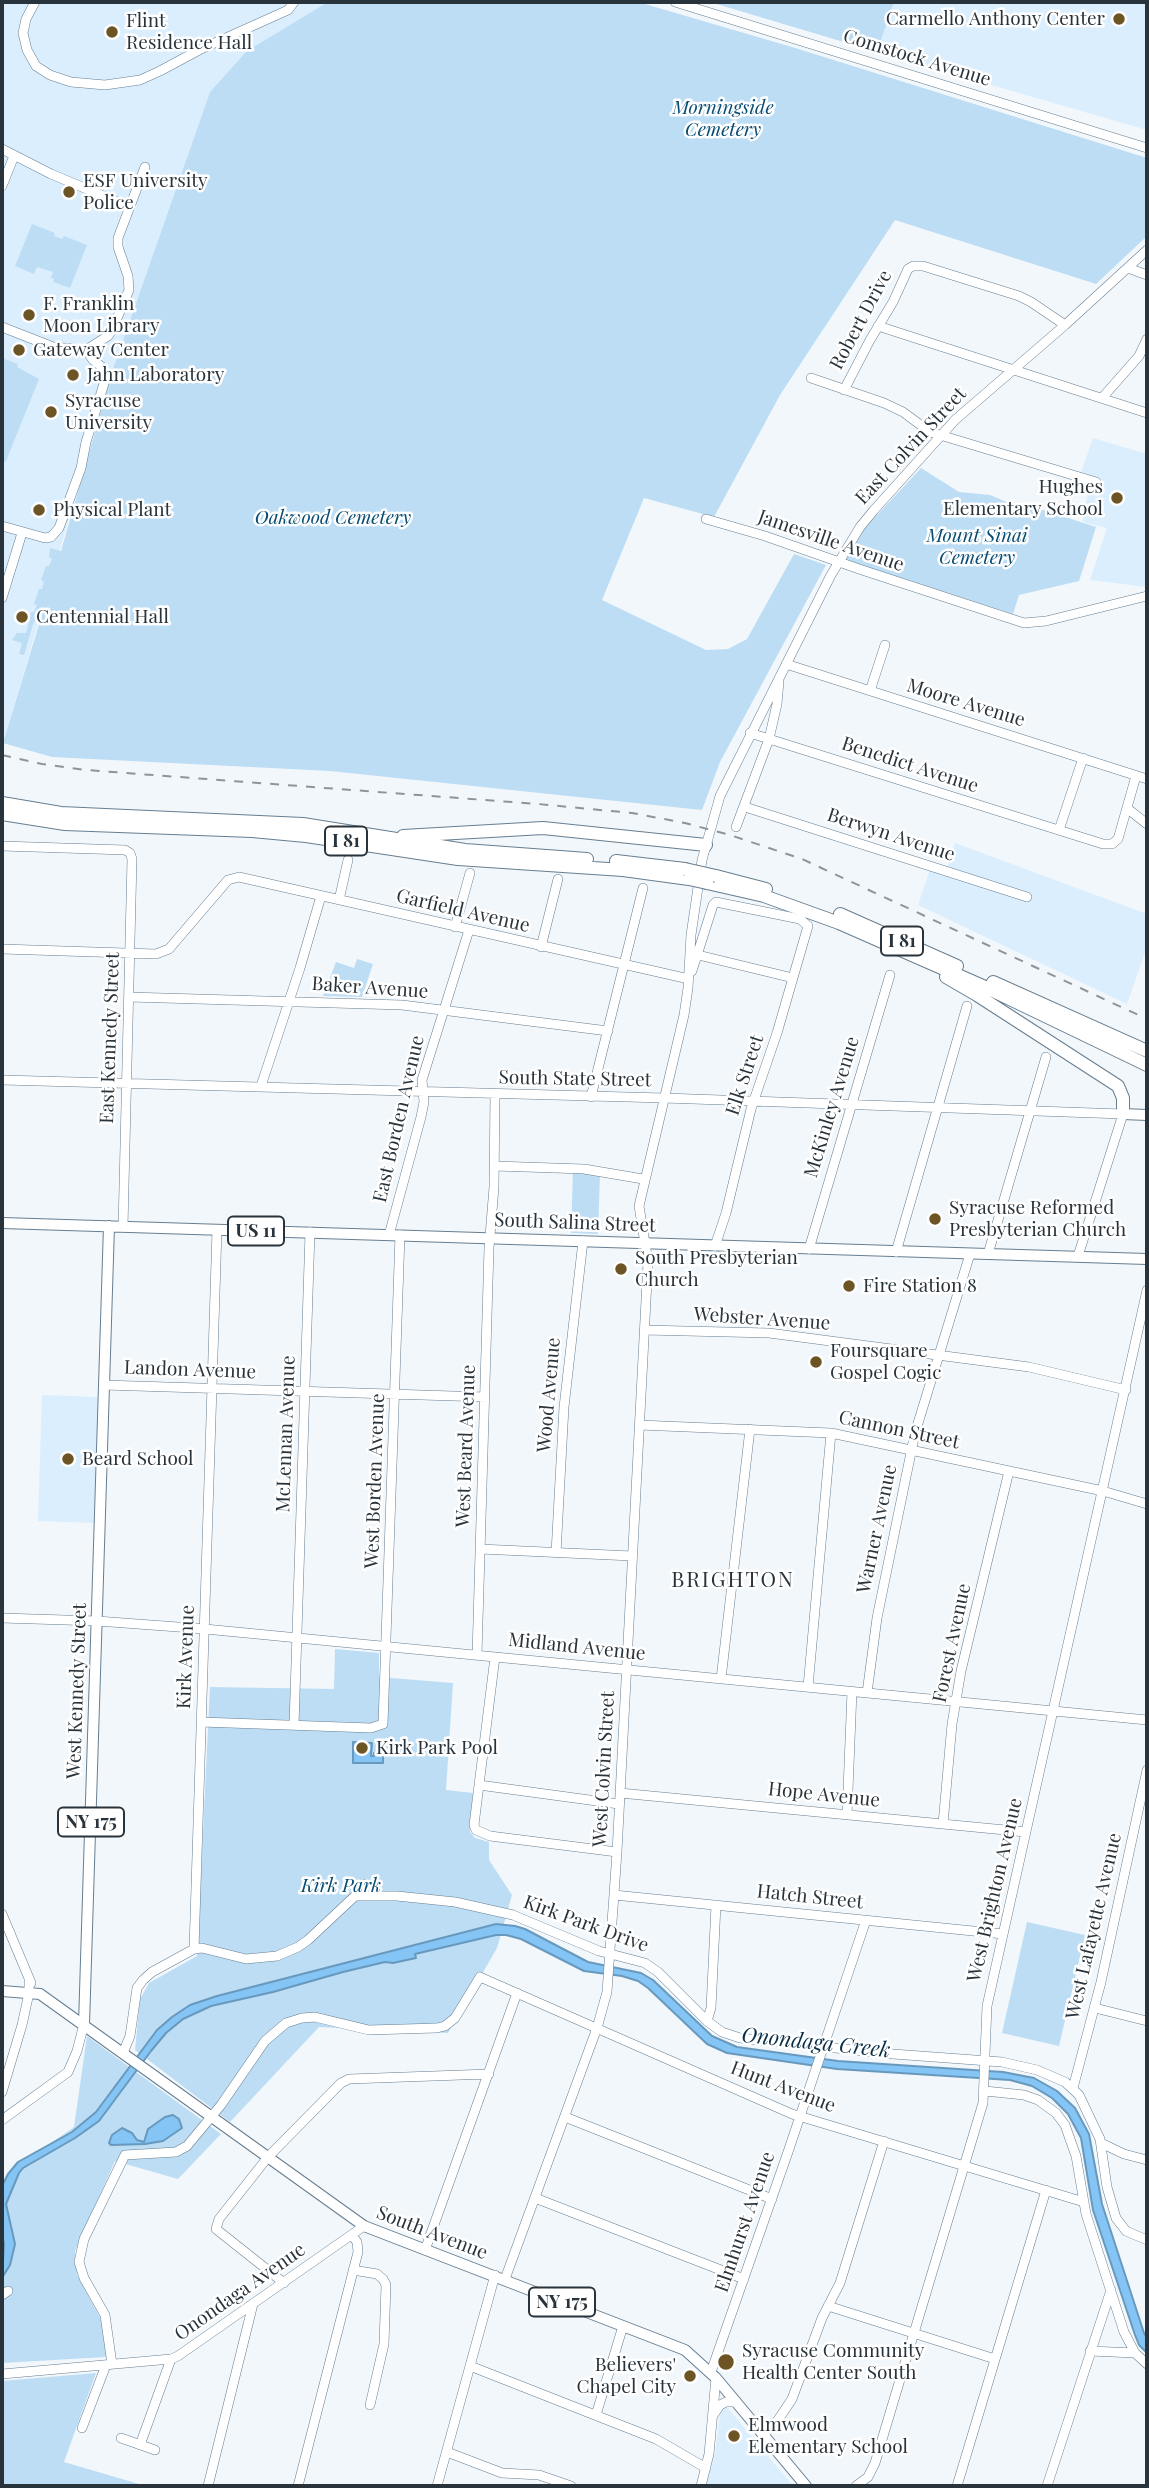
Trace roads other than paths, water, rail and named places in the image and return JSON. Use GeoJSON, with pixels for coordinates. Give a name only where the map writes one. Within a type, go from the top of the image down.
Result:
{"type":"FeatureCollection","features":[{"type":"Feature","properties":{"kind":"highway","name":"I 81"},"geometry":{"type":"LineString","coordinates":[[2,803],[61,813],[303,824],[466,850],[647,864],[790,895],[835,912],[1147,1051]]}},
{"type":"Feature","properties":{"kind":"highway","name":"I 81"},"geometry":{"type":"LineString","coordinates":[[2,814],[65,824],[252,831],[306,836],[458,859],[687,874]]}},
{"type":"Feature","properties":{"kind":"highway"},"geometry":{"type":"LineString","coordinates":[[388,838],[432,833],[542,828],[706,845]]}},
{"type":"Feature","properties":{"kind":"highway","name":"I 81"},"geometry":{"type":"LineString","coordinates":[[711,879],[811,911],[985,987],[1147,1065]]}},
{"type":"Feature","properties":{"kind":"highway"},"geometry":{"type":"LineString","coordinates":[[888,945],[977,995],[1110,1079],[1122,1093],[1123,1114]]}},
{"type":"Feature","properties":{"kind":"main road","name":"South State Street"},"geometry":{"type":"LineString","coordinates":[[1123,1114],[1147,1115]]}},
{"type":"Feature","properties":{"kind":"main road","name":"South Salina Street"},"geometry":{"type":"LineString","coordinates":[[2,1223],[1147,1259]]}},
{"type":"Feature","properties":{"kind":"main road","name":"West Kennedy Street"},"geometry":{"type":"LineString","coordinates":[[84,2024],[109,1226]]}},
{"type":"Feature","properties":{"kind":"main road"},"geometry":{"type":"LineString","coordinates":[[2,1991],[34,1993]]}},
{"type":"Feature","properties":{"kind":"main road","name":"South Avenue"},"geometry":{"type":"LineString","coordinates":[[34,1993],[84,2024],[364,2226],[685,2350],[713,2375],[806,2486]]}},
{"type":"Feature","properties":{"kind":"street"},"geometry":{"type":"LineString","coordinates":[[35,2],[26,19],[23,33],[27,50],[36,66],[50,75],[71,82],[105,85],[132,82],[150,76],[288,10],[294,2]]}},
{"type":"Feature","properties":{"kind":"street","name":"Comstock Avenue"},"geometry":{"type":"LineString","coordinates":[[676,2],[1147,148]]}},
{"type":"Feature","properties":{"kind":"street"},"geometry":{"type":"LineString","coordinates":[[2,149],[130,208]]}},
{"type":"Feature","properties":{"kind":"street"},"geometry":{"type":"LineString","coordinates":[[2,186],[14,156]]}},
{"type":"Feature","properties":{"kind":"street"},"geometry":{"type":"LineString","coordinates":[[2,327],[61,349],[86,350],[108,336],[130,290],[118,238],[145,167]]}},
{"type":"Feature","properties":{"kind":"street","name":"East Colvin Street"},"geometry":{"type":"LineString","coordinates":[[644,1243],[639,1206],[643,1179],[684,1016],[691,935],[706,845],[720,796],[750,733],[839,562],[874,509],[941,435],[1066,326],[1147,250]]}},
{"type":"Feature","properties":{"kind":"street","name":"Robert Drive"},"geometry":{"type":"LineString","coordinates":[[844,390],[893,302],[908,269],[913,266],[923,266],[1019,296],[1066,326]]}},
{"type":"Feature","properties":{"kind":"street"},"geometry":{"type":"LineString","coordinates":[[1128,268],[1147,275]]}},
{"type":"Feature","properties":{"kind":"street"},"geometry":{"type":"LineString","coordinates":[[878,326],[1147,412]]}},
{"type":"Feature","properties":{"kind":"street"},"geometry":{"type":"LineString","coordinates":[[1102,398],[1139,356],[1147,342]]}},
{"type":"Feature","properties":{"kind":"street"},"geometry":{"type":"LineString","coordinates":[[2,526],[45,538],[56,533],[81,468],[106,377],[102,367],[86,350]]}},
{"type":"Feature","properties":{"kind":"street"},"geometry":{"type":"LineString","coordinates":[[811,379],[884,403],[903,412],[930,432],[1096,482]]}},
{"type":"Feature","properties":{"kind":"street","name":"Jamesville Avenue"},"geometry":{"type":"LineString","coordinates":[[706,519],[765,536],[1024,623],[1046,621],[1147,596]]}},
{"type":"Feature","properties":{"kind":"street"},"geometry":{"type":"LineString","coordinates":[[2,597],[22,533]]}},
{"type":"Feature","properties":{"kind":"street"},"geometry":{"type":"LineString","coordinates":[[870,691],[885,645]]}},
{"type":"Feature","properties":{"kind":"street","name":"Moore Avenue"},"geometry":{"type":"LineString","coordinates":[[786,664],[1147,779]]}},
{"type":"Feature","properties":{"kind":"street","name":"East Colvin Street"},"geometry":{"type":"LineString","coordinates":[[736,827],[769,739],[777,704],[779,676]]}},
{"type":"Feature","properties":{"kind":"street","name":"Benedict Avenue"},"geometry":{"type":"LineString","coordinates":[[750,733],[1103,844],[1112,844],[1118,839],[1128,810]]}},
{"type":"Feature","properties":{"kind":"street"},"geometry":{"type":"LineString","coordinates":[[1059,830],[1083,758]]}},
{"type":"Feature","properties":{"kind":"street"},"geometry":{"type":"LineString","coordinates":[[1136,776],[1128,810],[1147,824]]}},
{"type":"Feature","properties":{"kind":"street","name":"Berwyn Avenue"},"geometry":{"type":"LineString","coordinates":[[745,807],[1027,897]]}},
{"type":"Feature","properties":{"kind":"street","name":"East Kennedy Street"},"geometry":{"type":"LineString","coordinates":[[2,846],[129,851],[132,859],[123,1227]]}},
{"type":"Feature","properties":{"kind":"street"},"geometry":{"type":"LineString","coordinates":[[339,900],[348,860]]}},
{"type":"Feature","properties":{"kind":"street"},"geometry":{"type":"LineString","coordinates":[[455,927],[470,873]]}},
{"type":"Feature","properties":{"kind":"street","name":"Garfield Avenue"},"geometry":{"type":"LineString","coordinates":[[130,953],[156,954],[169,949],[231,878],[253,879],[689,979]]}},
{"type":"Feature","properties":{"kind":"street"},"geometry":{"type":"LineString","coordinates":[[541,947],[558,879]]}},
{"type":"Feature","properties":{"kind":"street"},"geometry":{"type":"LineString","coordinates":[[591,1097],[643,888]]}},
{"type":"Feature","properties":{"kind":"street"},"geometry":{"type":"LineString","coordinates":[[261,1086],[321,896]]}},
{"type":"Feature","properties":{"kind":"street","name":"East Colvin Street"},"geometry":{"type":"LineString","coordinates":[[689,979],[716,902],[800,919]]}},
{"type":"Feature","properties":{"kind":"street","name":"Elk Street"},"geometry":{"type":"LineString","coordinates":[[715,1246],[754,1102],[808,932],[807,923],[800,919]]}},
{"type":"Feature","properties":{"kind":"street","name":"East Borden Avenue"},"geometry":{"type":"LineString","coordinates":[[394,1235],[424,1102],[422,1080],[469,930]]}},
{"type":"Feature","properties":{"kind":"street"},"geometry":{"type":"LineString","coordinates":[[691,935],[703,938]]}},
{"type":"Feature","properties":{"kind":"street"},"geometry":{"type":"LineString","coordinates":[[2,949],[130,953]]}},
{"type":"Feature","properties":{"kind":"street"},"geometry":{"type":"LineString","coordinates":[[698,955],[793,978]]}},
{"type":"Feature","properties":{"kind":"street","name":"McKinley Avenue"},"geometry":{"type":"LineString","coordinates":[[809,1249],[890,975]]}},
{"type":"Feature","properties":{"kind":"street","name":"Baker Avenue"},"geometry":{"type":"LineString","coordinates":[[129,998],[378,1004],[608,1031]]}},
{"type":"Feature","properties":{"kind":"street"},"geometry":{"type":"LineString","coordinates":[[896,1252],[968,1006]]}},
{"type":"Feature","properties":{"kind":"street"},"geometry":{"type":"LineString","coordinates":[[988,1254],[1046,1057]]}},
{"type":"Feature","properties":{"kind":"street","name":"South State Street"},"geometry":{"type":"LineString","coordinates":[[2,1080],[1123,1114]]}},
{"type":"Feature","properties":{"kind":"street","name":"West Beard Avenue"},"geometry":{"type":"LineString","coordinates":[[477,1655],[490,1238],[495,1166],[495,1094]]}},
{"type":"Feature","properties":{"kind":"street"},"geometry":{"type":"LineString","coordinates":[[1078,1256],[1123,1114]]}},
{"type":"Feature","properties":{"kind":"street"},"geometry":{"type":"LineString","coordinates":[[495,1166],[584,1169],[643,1179]]}},
{"type":"Feature","properties":{"kind":"street","name":"Kirk Avenue"},"geometry":{"type":"LineString","coordinates":[[194,1949],[217,1230]]}},
{"type":"Feature","properties":{"kind":"street","name":"McLennan Avenue"},"geometry":{"type":"LineString","coordinates":[[294,1725],[310,1233]]}},
{"type":"Feature","properties":{"kind":"street","name":"West Borden Avenue"},"geometry":{"type":"LineString","coordinates":[[294,1725],[372,1728],[381,1726],[384,1720],[395,1394],[394,1235]]}},
{"type":"Feature","properties":{"kind":"street","name":"Wood Avenue"},"geometry":{"type":"LineString","coordinates":[[556,1553],[564,1407],[583,1241]]}},
{"type":"Feature","properties":{"kind":"street","name":"West Colvin Street"},"geometry":{"type":"LineString","coordinates":[[437,2486],[470,2366],[500,2277],[535,2198],[597,2028],[607,1992],[620,1804],[645,1330],[648,1262],[644,1243]]}},
{"type":"Feature","properties":{"kind":"street","name":"Warner Avenue"},"geometry":{"type":"LineString","coordinates":[[867,1693],[877,1618],[911,1451],[970,1254]]}},
{"type":"Feature","properties":{"kind":"street","name":"West Brighton Avenue"},"geometry":{"type":"LineString","coordinates":[[856,2486],[868,2477],[874,2463],[965,2166],[985,2087],[987,2006],[1147,1290]]}},
{"type":"Feature","properties":{"kind":"street","name":"Webster Avenue"},"geometry":{"type":"LineString","coordinates":[[645,1330],[769,1333],[1046,1370],[1126,1390]]}},
{"type":"Feature","properties":{"kind":"street","name":"Landon Avenue"},"geometry":{"type":"LineString","coordinates":[[104,1385],[485,1397]]}},
{"type":"Feature","properties":{"kind":"street","name":"Cannon Street"},"geometry":{"type":"LineString","coordinates":[[639,1425],[831,1433],[1103,1491],[1147,1504]]}},
{"type":"Feature","properties":{"kind":"street"},"geometry":{"type":"LineString","coordinates":[[721,1679],[750,1429]]}},
{"type":"Feature","properties":{"kind":"street"},"geometry":{"type":"LineString","coordinates":[[808,1687],[831,1433]]}},
{"type":"Feature","properties":{"kind":"street","name":"Forest Avenue"},"geometry":{"type":"LineString","coordinates":[[943,1824],[956,1701],[1009,1471]]}},
{"type":"Feature","properties":{"kind":"street"},"geometry":{"type":"LineString","coordinates":[[480,1549],[632,1556]]}},
{"type":"Feature","properties":{"kind":"street","name":"Midland Avenue"},"geometry":{"type":"LineString","coordinates":[[2,1618],[97,1621],[298,1637],[1147,1720]]}},
{"type":"Feature","properties":{"kind":"street"},"geometry":{"type":"LineString","coordinates":[[495,1657],[474,1825],[476,1830],[490,1836],[617,1852]]}},
{"type":"Feature","properties":{"kind":"street"},"geometry":{"type":"LineString","coordinates":[[847,1815],[852,1691]]}},
{"type":"Feature","properties":{"kind":"street"},"geometry":{"type":"LineString","coordinates":[[201,1722],[294,1725]]}},
{"type":"Feature","properties":{"kind":"street","name":"West Lafayette Avenue"},"geometry":{"type":"LineString","coordinates":[[1073,2088],[1095,2008],[1147,1770]]}},
{"type":"Feature","properties":{"kind":"street"},"geometry":{"type":"LineString","coordinates":[[479,1785],[620,1804]]}},
{"type":"Feature","properties":{"kind":"street","name":"Hope Avenue"},"geometry":{"type":"LineString","coordinates":[[620,1793],[1026,1832]]}},
{"type":"Feature","properties":{"kind":"street"},"geometry":{"type":"LineString","coordinates":[[126,2056],[138,1988],[152,1972],[194,1949],[202,1948],[247,1959],[276,1956],[298,1947],[355,1896],[363,1884]]}},
{"type":"Feature","properties":{"kind":"street","name":"Hatch Street"},"geometry":{"type":"LineString","coordinates":[[614,1895],[1003,1934]]}},
{"type":"Feature","properties":{"kind":"street","name":"Kirk Park Drive"},"geometry":{"type":"LineString","coordinates":[[355,1896],[420,1898],[503,1912],[609,1959],[633,1959],[650,1966],[707,2021],[722,2032],[740,2038],[822,2051],[1037,2070],[1073,2088]]}},
{"type":"Feature","properties":{"kind":"street"},"geometry":{"type":"LineString","coordinates":[[707,2021],[716,1905]]}},
{"type":"Feature","properties":{"kind":"street"},"geometry":{"type":"LineString","coordinates":[[2,1914],[34,1993],[3,2085]]}},
{"type":"Feature","properties":{"kind":"street"},"geometry":{"type":"LineString","coordinates":[[822,2051],[866,1920]]}},
{"type":"Feature","properties":{"kind":"street","name":"Hunt Avenue"},"geometry":{"type":"LineString","coordinates":[[212,2117],[265,2041],[278,2028],[302,2018],[315,2017],[369,2030],[445,2026],[455,2018],[480,1977],[800,2116],[1084,2202]]}},
{"type":"Feature","properties":{"kind":"street"},"geometry":{"type":"LineString","coordinates":[[425,2250],[517,1993]]}},
{"type":"Feature","properties":{"kind":"street"},"geometry":{"type":"LineString","coordinates":[[1095,2008],[1147,2021]]}},
{"type":"Feature","properties":{"kind":"street","name":"West Kennedy Street"},"geometry":{"type":"LineString","coordinates":[[2,2120],[68,2072],[77,2052],[84,2024]]}},
{"type":"Feature","properties":{"kind":"street","name":"Elmhurst Avenue"},"geometry":{"type":"LineString","coordinates":[[701,2486],[713,2415],[713,2375],[822,2051]]}},
{"type":"Feature","properties":{"kind":"street"},"geometry":{"type":"LineString","coordinates":[[284,2283],[216,2229],[219,2219],[268,2157],[341,2083],[349,2079],[489,2074]]}},
{"type":"Feature","properties":{"kind":"street"},"geometry":{"type":"LineString","coordinates":[[985,2087],[1038,2100],[1056,2113],[1065,2125],[1073,2144],[1084,2202],[1129,2343],[1147,2364]]}},
{"type":"Feature","properties":{"kind":"street"},"geometry":{"type":"LineString","coordinates":[[1073,2088],[1096,2128],[1101,2143],[1107,2187],[1116,2218],[1126,2231],[1147,2240]]}},
{"type":"Feature","properties":{"kind":"street"},"geometry":{"type":"LineString","coordinates":[[82,2428],[109,2364],[105,2315],[80,2268],[80,2250],[84,2239],[125,2155],[161,2154],[182,2150],[212,2117]]}},
{"type":"Feature","properties":{"kind":"street"},"geometry":{"type":"LineString","coordinates":[[565,2117],[772,2199]]}},
{"type":"Feature","properties":{"kind":"street"},"geometry":{"type":"LineString","coordinates":[[763,2435],[778,2420],[792,2399],[828,2306],[840,2283],[884,2141]]}},
{"type":"Feature","properties":{"kind":"street"},"geometry":{"type":"LineString","coordinates":[[1101,2143],[1124,2154],[1147,2160]]}},
{"type":"Feature","properties":{"kind":"street"},"geometry":{"type":"LineString","coordinates":[[957,2486],[1046,2190]]}},
{"type":"Feature","properties":{"kind":"street"},"geometry":{"type":"LineString","coordinates":[[535,2198],[744,2279]]}},
{"type":"Feature","properties":{"kind":"street","name":"Onondaga Avenue"},"geometry":{"type":"LineString","coordinates":[[2,2374],[171,2359],[194,2346],[364,2226]]}},
{"type":"Feature","properties":{"kind":"street"},"geometry":{"type":"LineString","coordinates":[[300,2486],[353,2270],[358,2245],[352,2235]]}},
{"type":"Feature","properties":{"kind":"street"},"geometry":{"type":"LineString","coordinates":[[353,2270],[377,2274],[386,2286],[384,2344],[370,2405]]}},
{"type":"Feature","properties":{"kind":"street"},"geometry":{"type":"LineString","coordinates":[[1047,2486],[1111,2290]]}},
{"type":"Feature","properties":{"kind":"street"},"geometry":{"type":"LineString","coordinates":[[208,2486],[253,2304]]}},
{"type":"Feature","properties":{"kind":"street"},"geometry":{"type":"LineString","coordinates":[[828,2306],[995,2358]]}},
{"type":"Feature","properties":{"kind":"street"},"geometry":{"type":"LineString","coordinates":[[596,2415],[624,2326]]}},
{"type":"Feature","properties":{"kind":"street"},"geometry":{"type":"LineString","coordinates":[[1090,2351],[1135,2353]]}},
{"type":"Feature","properties":{"kind":"street"},"geometry":{"type":"LineString","coordinates":[[140,2445],[171,2359]]}},
{"type":"Feature","properties":{"kind":"street"},"geometry":{"type":"LineString","coordinates":[[470,2366],[656,2439],[706,2468]]}},
{"type":"Feature","properties":{"kind":"street"},"geometry":{"type":"LineString","coordinates":[[713,2415],[720,2405],[736,2402]]}},
{"type":"Feature","properties":{"kind":"street"},"geometry":{"type":"LineString","coordinates":[[121,2438],[155,2450]]}},
{"type":"Feature","properties":{"kind":"street"},"geometry":{"type":"LineString","coordinates":[[447,2452],[502,2473],[539,2475],[572,2486]]}},
{"type":"Feature","properties":{"kind":"water","name":"Kirk Park Pool"},"geometry":{"type":"Polygon","coordinates":[[[353,1742],[372,1743],[371,1756],[374,1756],[374,1753],[383,1753],[383,1763],[353,1763],[353,1742]]]}},
{"type":"Feature","properties":{"kind":"water"},"geometry":{"type":"Polygon","coordinates":[[[496,1924],[525,1929],[588,1962],[641,1973],[653,1980],[712,2036],[737,2047],[838,2061],[1003,2072],[1034,2078],[1057,2091],[1075,2108],[1089,2134],[1102,2204],[1147,2338],[1147,2353],[1139,2345],[1135,2335],[1093,2210],[1081,2138],[1068,2114],[1052,2098],[1032,2086],[1010,2080],[837,2069],[727,2053],[707,2044],[638,1981],[584,1971],[521,1939],[506,1935],[415,1954],[416,1958],[385,1962],[211,2006],[183,2019],[166,2033],[151,2051],[99,2121],[19,2173],[6,2204],[15,2244],[10,2265],[2,2278],[2,2186],[8,2174],[18,2162],[72,2132],[96,2112],[157,2030],[172,2017],[190,2005],[217,1996],[496,1924]]]}},
{"type":"Feature","properties":{"kind":"water"},"geometry":{"type":"Polygon","coordinates":[[[173,2115],[179,2119],[182,2128],[163,2141],[145,2144],[109,2143],[112,2135],[122,2128],[144,2142],[148,2129],[165,2117],[173,2115]]]}},
{"type":"Feature","properties":{"kind":"railway"},"geometry":{"type":"LineString","coordinates":[[2,755],[86,770],[538,804],[632,813],[685,823],[802,859],[1147,1019]]}},
{"type":"Feature","properties":{"kind":"place","name":"Carmello Anthony Center"},"geometry":{"type":"Point","coordinates":[1119,19]}},
{"type":"Feature","properties":{"kind":"place","name":"Flint Residence Hall"},"geometry":{"type":"Point","coordinates":[112,32]}},
{"type":"Feature","properties":{"kind":"place","name":"ESF University Police"},"geometry":{"type":"Point","coordinates":[69,192]}},
{"type":"Feature","properties":{"kind":"place","name":"F. Franklin Moon Library"},"geometry":{"type":"Point","coordinates":[29,315]}},
{"type":"Feature","properties":{"kind":"place","name":"Gateway Center"},"geometry":{"type":"Point","coordinates":[19,350]}},
{"type":"Feature","properties":{"kind":"place","name":"Jahn Laboratory"},"geometry":{"type":"Point","coordinates":[73,375]}},
{"type":"Feature","properties":{"kind":"place","name":"Syracuse University"},"geometry":{"type":"Point","coordinates":[51,412]}},
{"type":"Feature","properties":{"kind":"place","name":"Hughes Elementary School"},"geometry":{"type":"Point","coordinates":[1117,498]}},
{"type":"Feature","properties":{"kind":"place","name":"Physical Plant"},"geometry":{"type":"Point","coordinates":[39,510]}},
{"type":"Feature","properties":{"kind":"place","name":"Centennial Hall"},"geometry":{"type":"Point","coordinates":[22,617]}},
{"type":"Feature","properties":{"kind":"place","name":"Syracuse Reformed Presbyterian Church"},"geometry":{"type":"Point","coordinates":[935,1219]}},
{"type":"Feature","properties":{"kind":"place","name":"South Presbyterian Church"},"geometry":{"type":"Point","coordinates":[621,1269]}},
{"type":"Feature","properties":{"kind":"place","name":"Fire Station 8"},"geometry":{"type":"Point","coordinates":[849,1286]}},
{"type":"Feature","properties":{"kind":"place","name":"Foursquare Gospel Cogic"},"geometry":{"type":"Point","coordinates":[816,1362]}},
{"type":"Feature","properties":{"kind":"place","name":"Beard School"},"geometry":{"type":"Point","coordinates":[68,1459]}},
{"type":"Feature","properties":{"kind":"place","name":"Kirk Park Pool"},"geometry":{"type":"Point","coordinates":[362,1748]}},
{"type":"Feature","properties":{"kind":"place","name":"Syracuse Community Health Center South"},"geometry":{"type":"Point","coordinates":[726,2362]}},
{"type":"Feature","properties":{"kind":"place","name":"Believers' Chapel City"},"geometry":{"type":"Point","coordinates":[690,2376]}},
{"type":"Feature","properties":{"kind":"place","name":"Elmwood Elementary School"},"geometry":{"type":"Point","coordinates":[734,2436]}},
{"type":"Feature","properties":{"kind":"district","name":"BRIGHTON"},"geometry":{"type":"Point","coordinates":[733,1580]}},
{"type":"Feature","properties":{"kind":"park label","name":"Morningside Cemetery"},"geometry":{"type":"Point","coordinates":[723,119]}},
{"type":"Feature","properties":{"kind":"park label","name":"Oakwood Cemetery"},"geometry":{"type":"Point","coordinates":[333,518]}},
{"type":"Feature","properties":{"kind":"park label","name":"Mount Sinai Cemetery"},"geometry":{"type":"Point","coordinates":[977,547]}},
{"type":"Feature","properties":{"kind":"park label","name":"Kirk Park"},"geometry":{"type":"Point","coordinates":[341,1886]}},
{"type":"Feature","properties":{"kind":"water label","name":"Onondaga Creek"},"geometry":{"type":"Point","coordinates":[816,2043]}}]}
